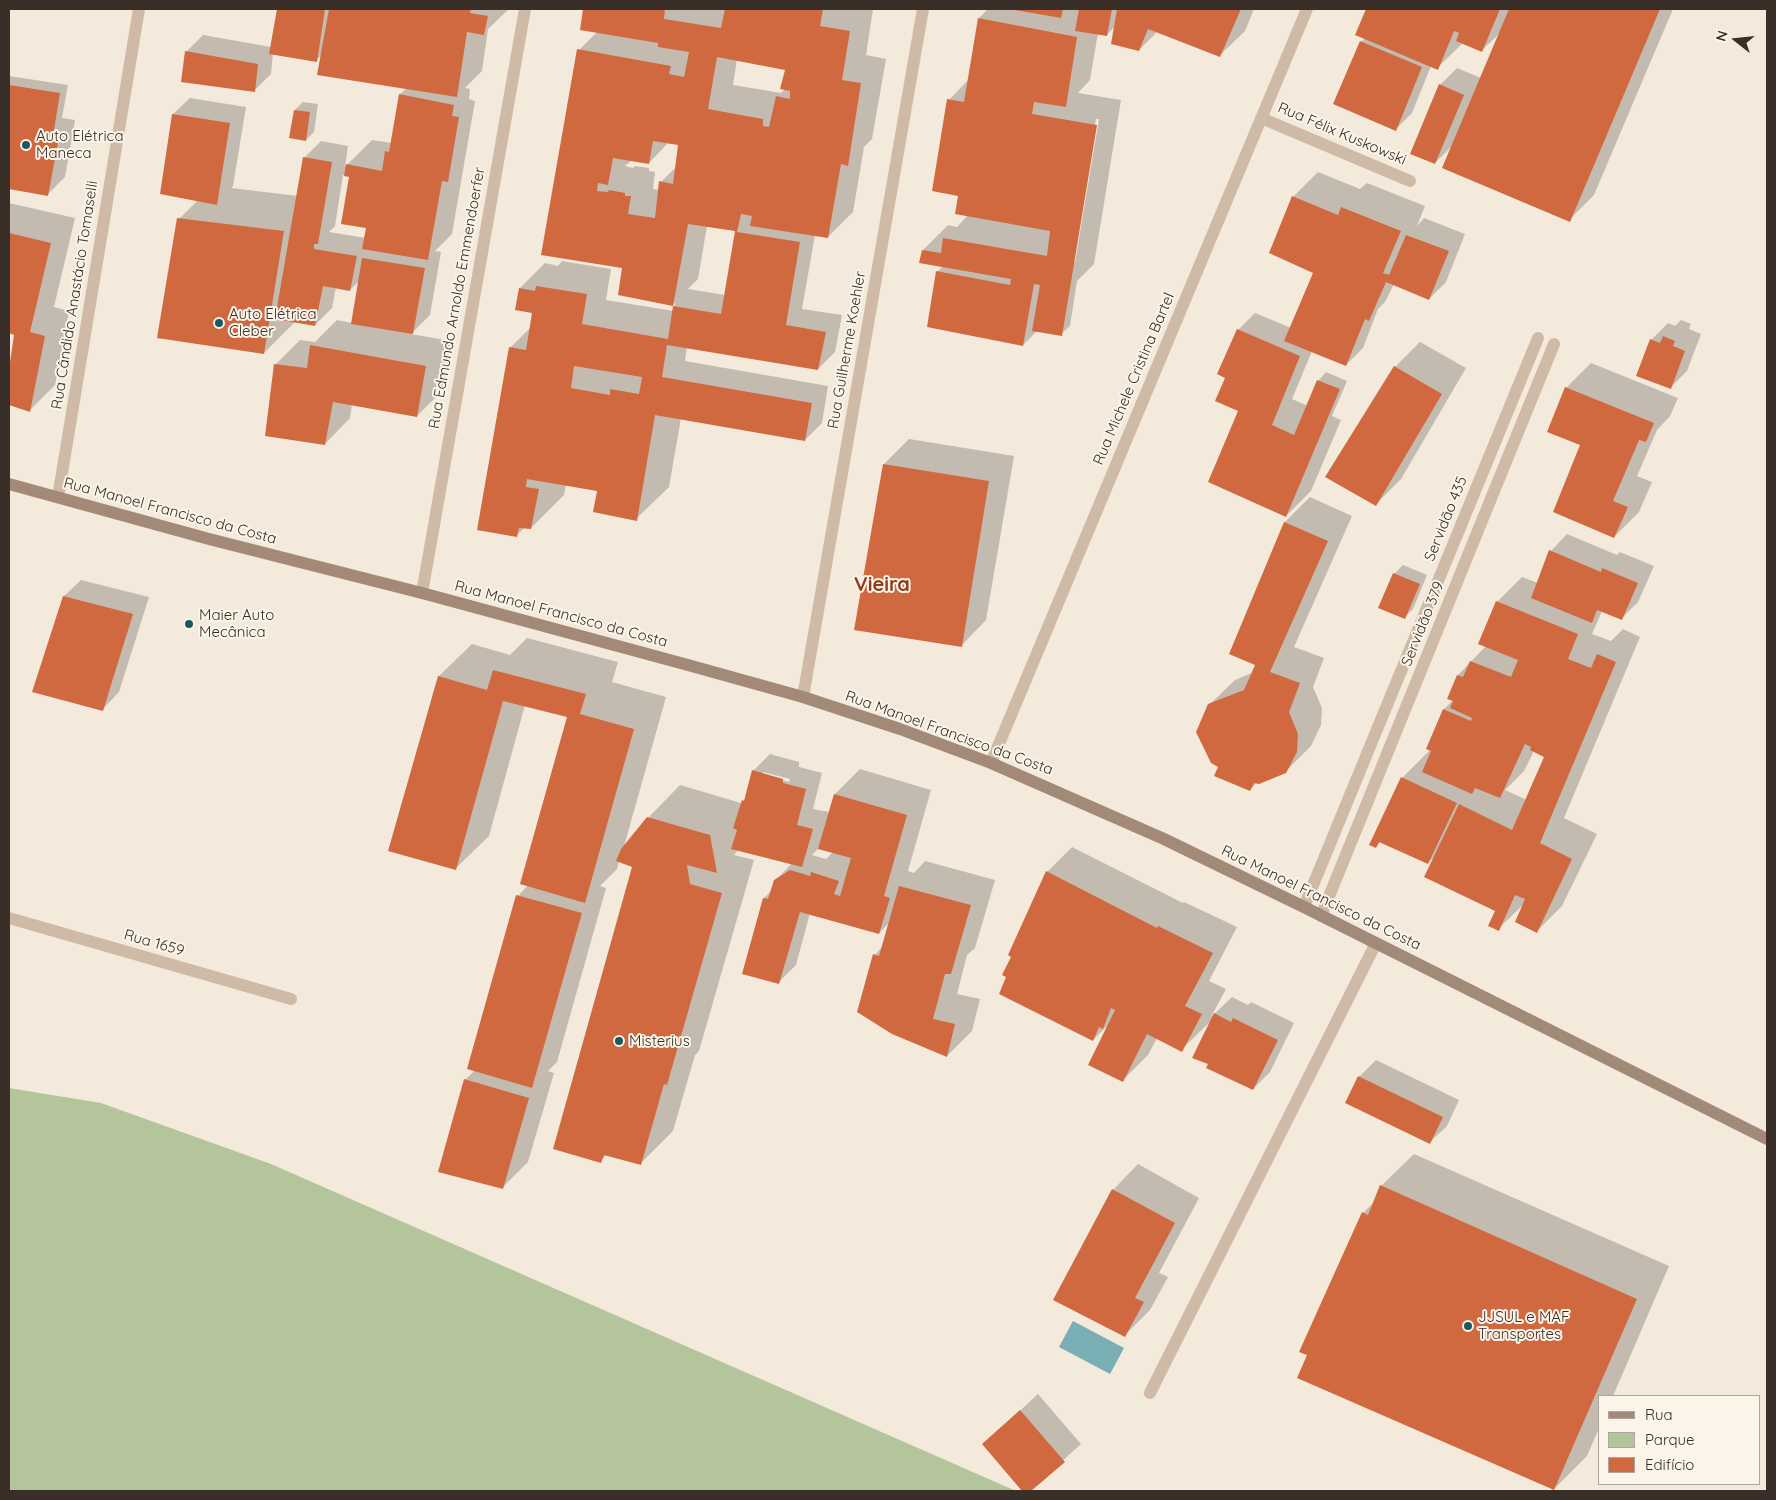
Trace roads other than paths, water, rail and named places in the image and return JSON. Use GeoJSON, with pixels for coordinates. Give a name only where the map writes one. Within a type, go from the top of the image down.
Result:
{"type":"FeatureCollection","features":[{"type":"Feature","properties":{"kind":"main road","name":"Rua Manoel Francisco da Costa"},"geometry":{"type":"LineString","coordinates":[[9,484],[209,539],[422,593],[803,697],[900,729],[991,763],[1155,835],[1304,907],[1767,1139]]}},
{"type":"Feature","properties":{"kind":"street","name":"Rua Cândido Anastácio Tomaselli"},"geometry":{"type":"LineString","coordinates":[[58,497],[140,9]]}},
{"type":"Feature","properties":{"kind":"street","name":"Rua Edmundo Arnoldo Emmendoerfer"},"geometry":{"type":"LineString","coordinates":[[422,593],[525,9]]}},
{"type":"Feature","properties":{"kind":"street","name":"Rua Guilherme Koehler"},"geometry":{"type":"LineString","coordinates":[[803,697],[923,9]]}},
{"type":"Feature","properties":{"kind":"street","name":"Rua Michele Cristina Bartel"},"geometry":{"type":"LineString","coordinates":[[991,763],[1307,9]]}},
{"type":"Feature","properties":{"kind":"street","name":"Rua Félix Kuskowski"},"geometry":{"type":"LineString","coordinates":[[1262,118],[1410,181]]}},
{"type":"Feature","properties":{"kind":"street","name":"Servidão 435"},"geometry":{"type":"LineString","coordinates":[[1304,907],[1538,338]]}},
{"type":"Feature","properties":{"kind":"street","name":"Servidão 379"},"geometry":{"type":"LineString","coordinates":[[1321,916],[1554,344]]}},
{"type":"Feature","properties":{"kind":"street","name":"Rua 1659"},"geometry":{"type":"LineString","coordinates":[[9,918],[291,999]]}},
{"type":"Feature","properties":{"kind":"street"},"geometry":{"type":"LineString","coordinates":[[1150,1393],[1376,943]]}},
{"type":"Feature","properties":{"kind":"water"},"geometry":{"type":"Polygon","coordinates":[[[1073,1321],[1124,1348],[1110,1374],[1059,1347],[1073,1321]]]}},
{"type":"Feature","properties":{"kind":"place","name":"Auto Elétrica Maneca"},"geometry":{"type":"Point","coordinates":[26,145]}},
{"type":"Feature","properties":{"kind":"place","name":"Auto Elétrica Cleber"},"geometry":{"type":"Point","coordinates":[219,323]}},
{"type":"Feature","properties":{"kind":"place","name":"Maier Auto Mecânica"},"geometry":{"type":"Point","coordinates":[189,624]}},
{"type":"Feature","properties":{"kind":"place","name":"Misterius"},"geometry":{"type":"Point","coordinates":[619,1041]}},
{"type":"Feature","properties":{"kind":"place","name":"JJSUL e MAF Transportes"},"geometry":{"type":"Point","coordinates":[1468,1326]}},
{"type":"Feature","properties":{"kind":"district","name":"Vieira"},"geometry":{"type":"Point","coordinates":[882,585]}}]}
